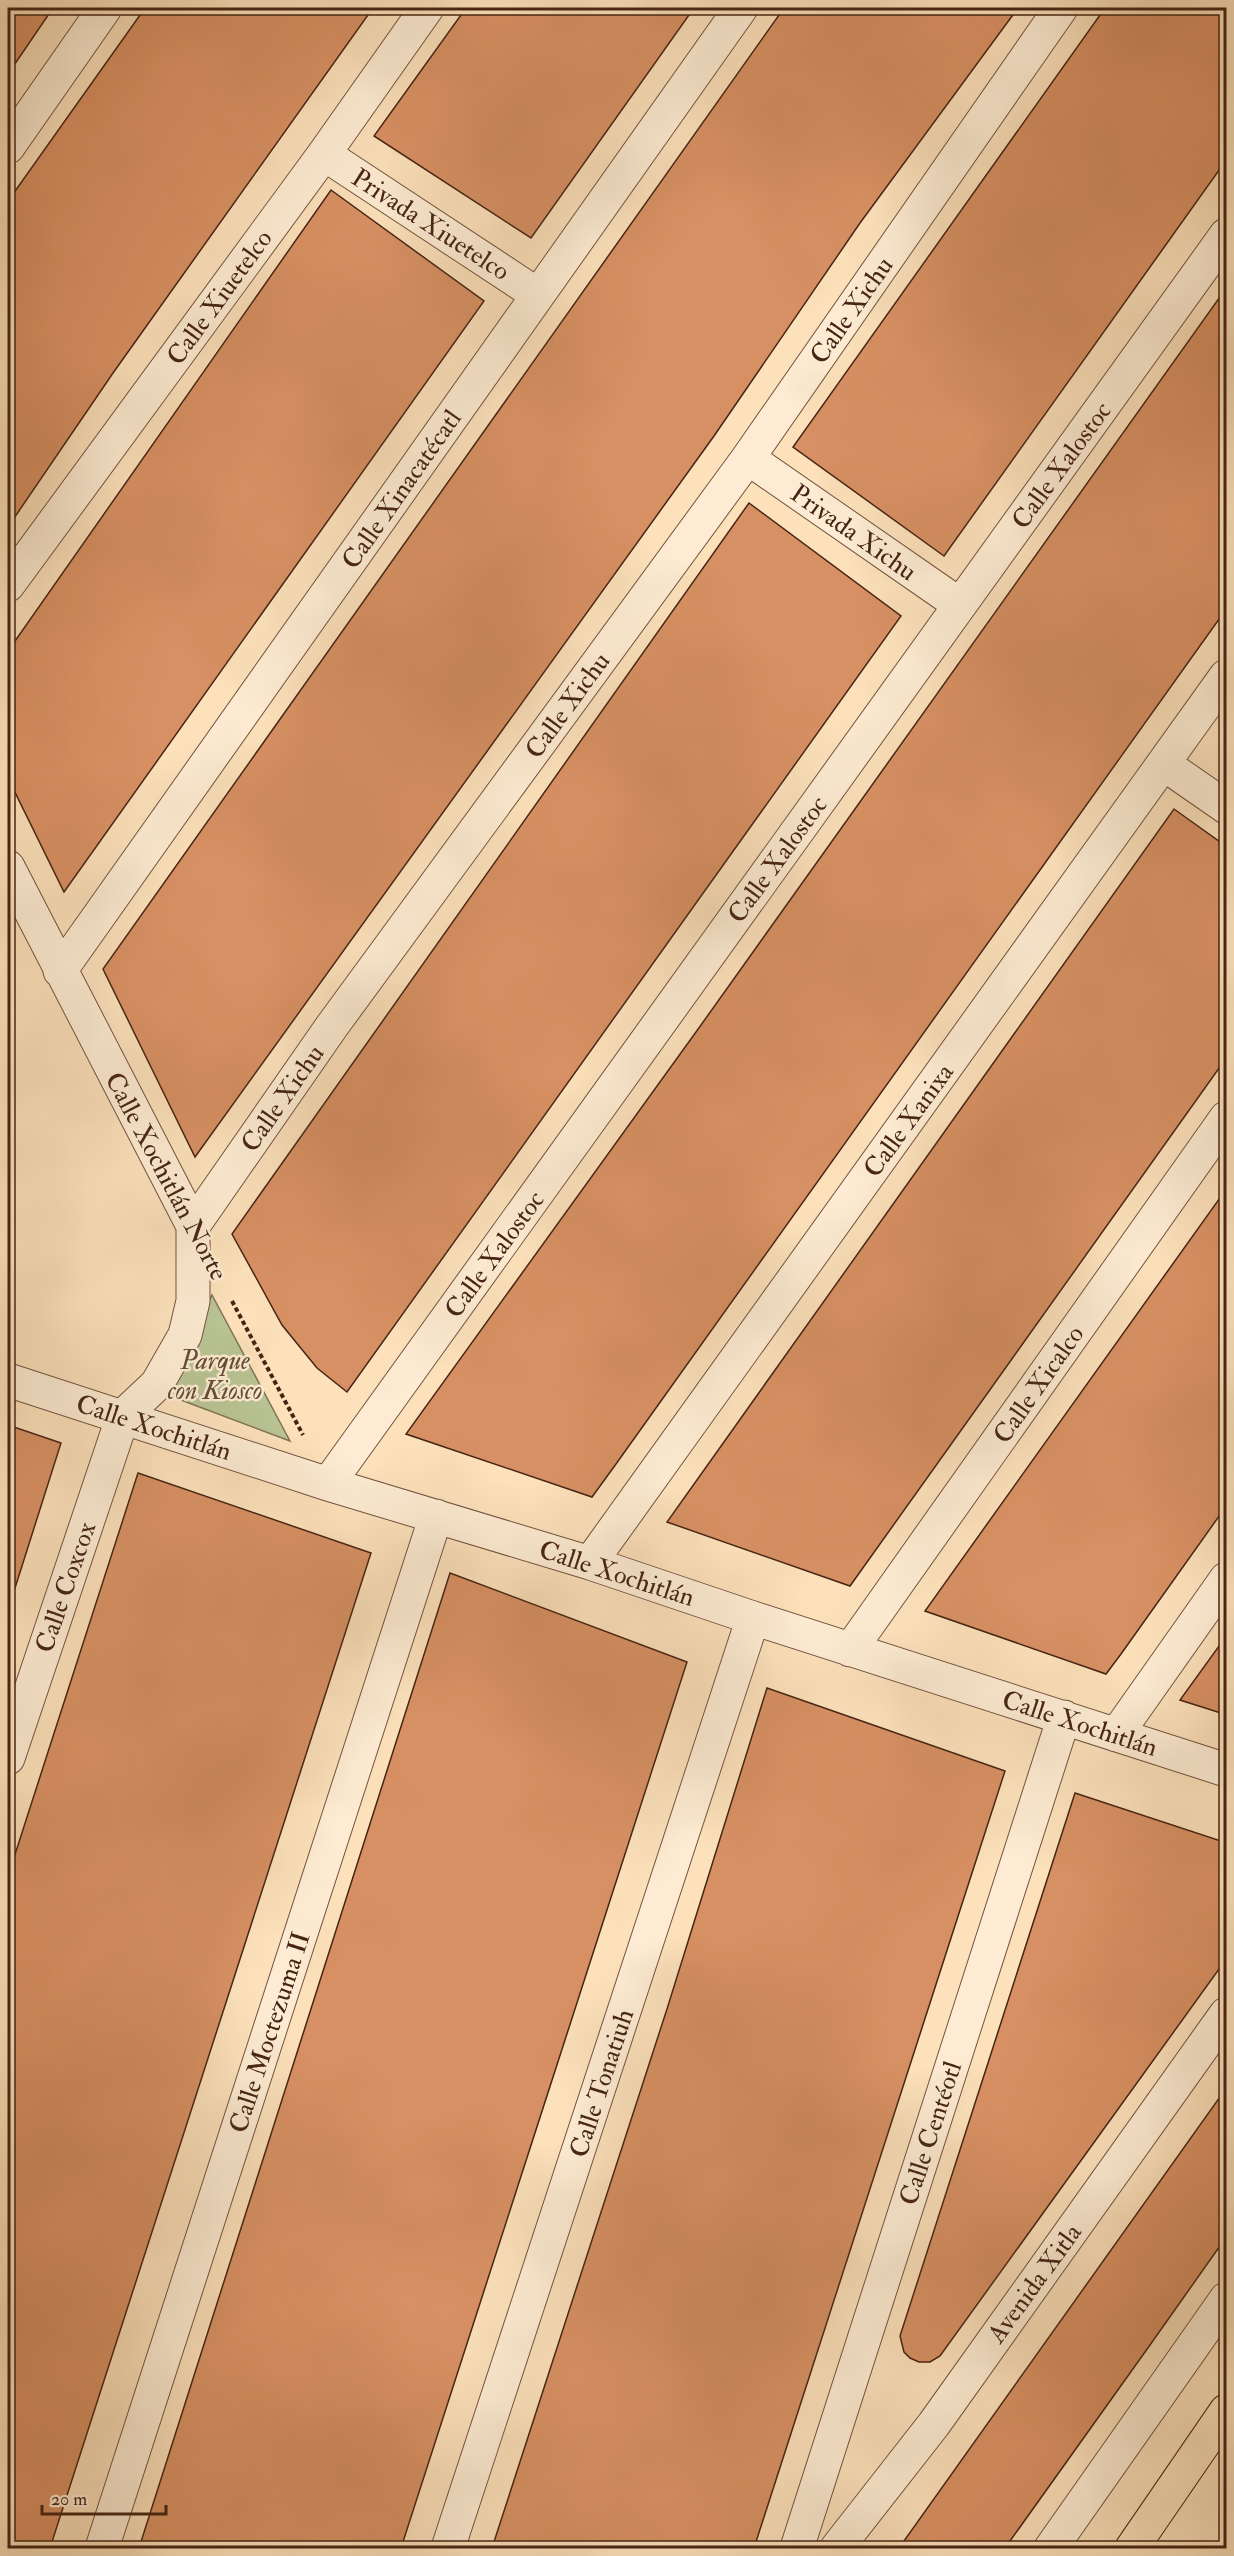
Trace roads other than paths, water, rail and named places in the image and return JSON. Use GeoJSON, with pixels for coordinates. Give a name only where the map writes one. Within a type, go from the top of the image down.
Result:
{"type":"FeatureCollection","features":[{"type":"Feature","properties":{"kind":"main road"},"geometry":{"type":"LineString","coordinates":[[1132,2548],[1227,2411]]}},
{"type":"Feature","properties":{"kind":"street"},"geometry":{"type":"LineString","coordinates":[[8,147],[105,8]]}},
{"type":"Feature","properties":{"kind":"street","name":"Calle Xiuetelco"},"geometry":{"type":"LineString","coordinates":[[8,585],[324,154],[428,8]]}},
{"type":"Feature","properties":{"kind":"street","name":"Calle Xinacatécatl"},"geometry":{"type":"LineString","coordinates":[[60,971],[741,8]]}},
{"type":"Feature","properties":{"kind":"street","name":"Calle Xichu"},"geometry":{"type":"LineString","coordinates":[[193,1226],[332,1026],[748,458],[1061,8]]}},
{"type":"Feature","properties":{"kind":"street","name":"Privada Xiuetelco"},"geometry":{"type":"LineString","coordinates":[[324,154],[538,295]]}},
{"type":"Feature","properties":{"kind":"street","name":"Calle Xalostoc"},"geometry":{"type":"LineString","coordinates":[[328,1484],[1227,235]]}},
{"type":"Feature","properties":{"kind":"street","name":"Privada Xichu"},"geometry":{"type":"LineString","coordinates":[[748,458],[960,605]]}},
{"type":"Feature","properties":{"kind":"street","name":"Calle Xanixa"},"geometry":{"type":"LineString","coordinates":[[590,1563],[1227,676]]}},
{"type":"Feature","properties":{"kind":"street"},"geometry":{"type":"LineString","coordinates":[[1164,764],[1227,807]]}},
{"type":"Feature","properties":{"kind":"street","name":"Calle Xochitlán Norte"},"geometry":{"type":"LineString","coordinates":[[8,867],[193,1226]]}},
{"type":"Feature","properties":{"kind":"street","name":"Calle Xicalco"},"geometry":{"type":"LineString","coordinates":[[850,1650],[1227,1118]]}},
{"type":"Feature","properties":{"kind":"street"},"geometry":{"type":"LineString","coordinates":[[123,1416],[157,1383],[185,1335],[194,1301],[193,1226]]}},
{"type":"Feature","properties":{"kind":"street","name":"Calle Xochitlán"},"geometry":{"type":"LineString","coordinates":[[8,1380],[328,1484],[590,1563],[850,1650],[1227,1770]]}},
{"type":"Feature","properties":{"kind":"street","name":"Calle Coxcox"},"geometry":{"type":"LineString","coordinates":[[8,1758],[123,1416]]}},
{"type":"Feature","properties":{"kind":"street","name":"Calle Moctezuma II"},"geometry":{"type":"LineString","coordinates":[[102,2548],[436,1516]]}},
{"type":"Feature","properties":{"kind":"street"},"geometry":{"type":"LineString","coordinates":[[1116,1735],[1227,1579]]}},
{"type":"Feature","properties":{"kind":"street","name":"Calle Tonatiuh"},"geometry":{"type":"LineString","coordinates":[[448,2548],[753,1618]]}},
{"type":"Feature","properties":{"kind":"street","name":"Calle Centéotl"},"geometry":{"type":"LineString","coordinates":[[797,2548],[1064,1718]]}},
{"type":"Feature","properties":{"kind":"street","name":"Avenida Xitla"},"geometry":{"type":"LineString","coordinates":[[837,2548],[934,2424],[1227,2014]]}},
{"type":"Feature","properties":{"kind":"street"},"geometry":{"type":"LineString","coordinates":[[1051,2548],[1227,2299]]}},
{"type":"Feature","properties":{"kind":"park label","name":"Parque con Kiosco"},"geometry":{"type":"Point","coordinates":[215,1375]}}]}
